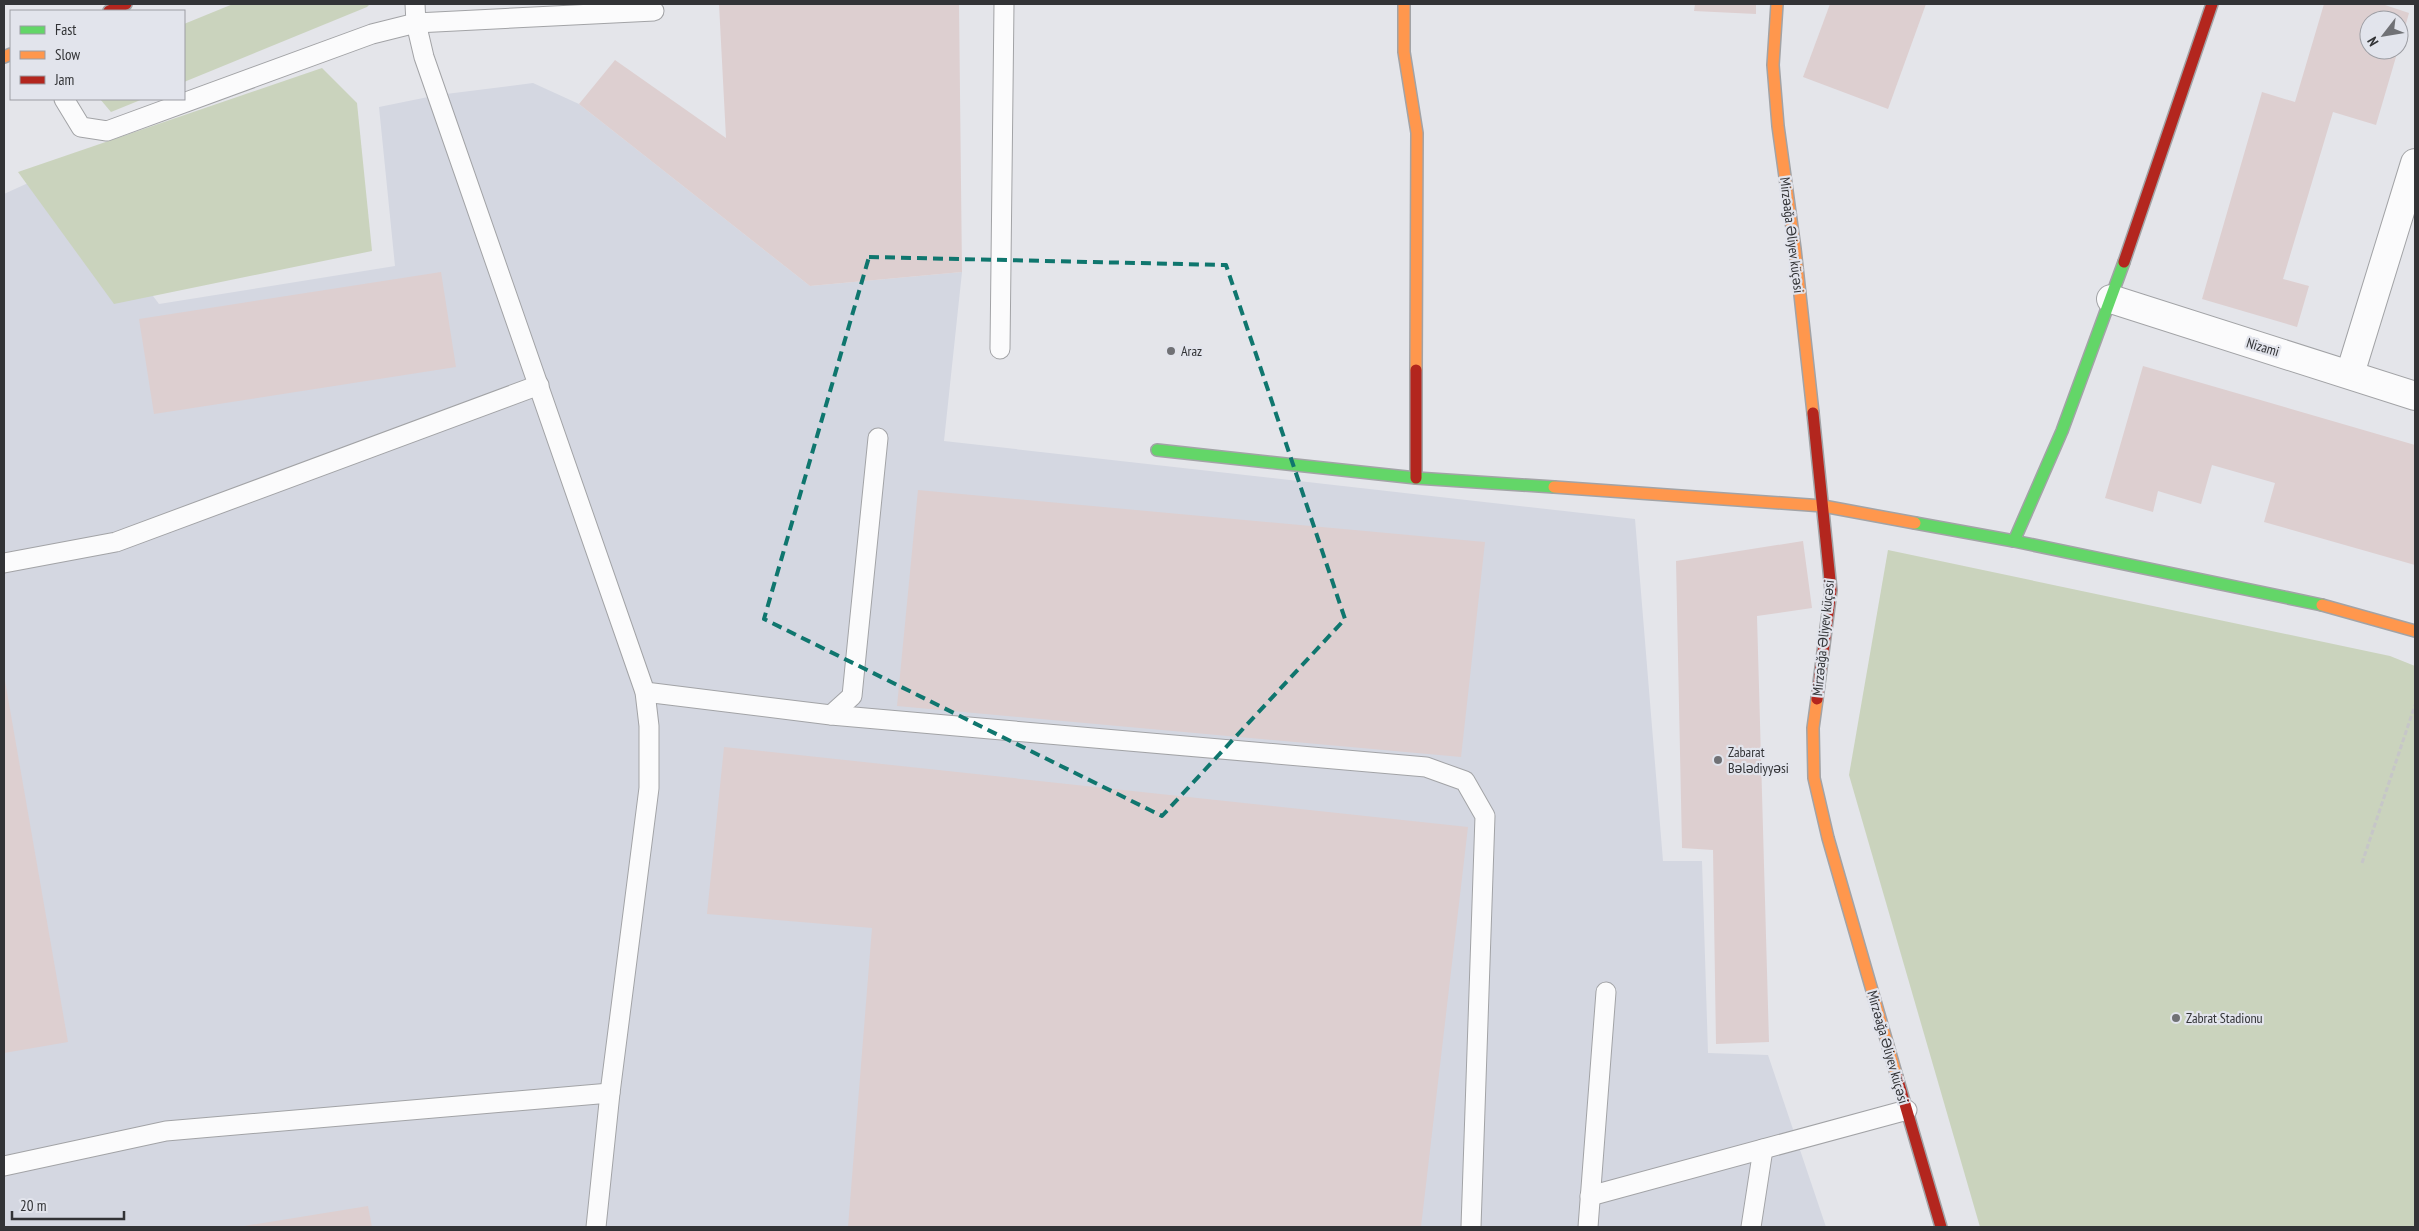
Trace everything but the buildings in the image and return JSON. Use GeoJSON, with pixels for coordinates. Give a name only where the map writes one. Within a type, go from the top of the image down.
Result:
{"type":"FeatureCollection","features":[{"type":"Feature","properties":{"kind":"street"},"geometry":{"type":"LineString","coordinates":[[111,10],[126,4]]}},
{"type":"Feature","properties":{"kind":"street"},"geometry":{"type":"LineString","coordinates":[[1404,4],[1404,52],[1417,133],[1416,478]]}},
{"type":"Feature","properties":{"kind":"street","name":"Mirzəağa Əliyev küçəsi"},"geometry":{"type":"LineString","coordinates":[[1777,4],[1773,64],[1778,126],[1795,249],[1829,554],[1831,590],[1813,728],[1814,778],[1828,838],[1940,1227]]}},
{"type":"Feature","properties":{"kind":"street"},"geometry":{"type":"LineString","coordinates":[[2014,541],[2062,431],[2111,299],[2212,4]]}},
{"type":"Feature","properties":{"kind":"street"},"geometry":{"type":"LineString","coordinates":[[2350,374],[2415,163]]}},
{"type":"Feature","properties":{"kind":"street","name":"Nizami"},"geometry":{"type":"LineString","coordinates":[[2111,299],[2415,396]]}},
{"type":"Feature","properties":{"kind":"street"},"geometry":{"type":"LineString","coordinates":[[1157,450],[1416,478],[1823,506],[2014,541],[2330,607],[2415,631]]}},
{"type":"Feature","properties":{"kind":"lane"},"geometry":{"type":"LineString","coordinates":[[415,4],[416,23],[424,57],[645,692],[649,726],[649,788],[610,1093],[601,1226]]}},
{"type":"Feature","properties":{"kind":"lane"},"geometry":{"type":"LineString","coordinates":[[1000,349],[1004,4]]}},
{"type":"Feature","properties":{"kind":"lane"},"geometry":{"type":"LineString","coordinates":[[65,100],[81,127],[107,132],[372,34],[416,23],[654,11]]}},
{"type":"Feature","properties":{"kind":"lane"},"geometry":{"type":"LineString","coordinates":[[4,563],[116,542],[539,385]]}},
{"type":"Feature","properties":{"kind":"lane"},"geometry":{"type":"LineString","coordinates":[[831,715],[852,696],[878,438]]}},
{"type":"Feature","properties":{"kind":"lane"},"geometry":{"type":"LineString","coordinates":[[645,692],[831,715],[1426,767],[1465,782],[1485,816],[1471,1227]]}},
{"type":"Feature","properties":{"kind":"lane"},"geometry":{"type":"LineString","coordinates":[[1588,1227],[1606,992]]}},
{"type":"Feature","properties":{"kind":"lane"},"geometry":{"type":"LineString","coordinates":[[4,1166],[166,1131],[610,1093]]}},
{"type":"Feature","properties":{"kind":"lane"},"geometry":{"type":"LineString","coordinates":[[1590,1196],[1907,1110]]}},
{"type":"Feature","properties":{"kind":"lane"},"geometry":{"type":"LineString","coordinates":[[1751,1227],[1763,1149]]}},
{"type":"Feature","properties":{"kind":"path"},"geometry":{"type":"LineString","coordinates":[[2362,863],[2415,705]]}},
{"type":"Feature","properties":{"kind":"highlighted area"},"geometry":{"type":"Polygon","coordinates":[[[869,257],[1226,265],[1345,619],[1162,816],[764,619],[869,257]]]}},
{"type":"Feature","properties":{"kind":"shaded area"},"geometry":{"type":"Polygon","coordinates":[[[533,83],[579,104],[810,286],[962,272],[944,441],[1635,519],[1663,861],[1702,861],[1708,1053],[1768,1055],[1826,1227],[4,1227],[4,194],[59,169],[159,304],[395,266],[379,107],[438,95],[533,83]]]}},
{"type":"Feature","properties":{"kind":"green space"},"geometry":{"type":"Polygon","coordinates":[[[233,4],[370,4],[367,7],[185,82],[185,24],[233,4]]]}},
{"type":"Feature","properties":{"kind":"green space"},"geometry":{"type":"Polygon","coordinates":[[[322,68],[357,103],[372,251],[114,304],[18,172],[322,68]]]}},
{"type":"Feature","properties":{"kind":"green space"},"geometry":{"type":"Polygon","coordinates":[[[101,100],[141,100],[111,112],[101,100]]]}},
{"type":"Feature","properties":{"kind":"green space"},"geometry":{"type":"Polygon","coordinates":[[[1888,550],[2390,656],[2415,666],[2415,1227],[1980,1227],[1849,775],[1888,550]]]}},
{"type":"Feature","properties":{"kind":"traffic: fast"},"geometry":{"type":"LineString","coordinates":[[2014,541],[2062,431],[2124,262]]}},
{"type":"Feature","properties":{"kind":"traffic: fast"},"geometry":{"type":"LineString","coordinates":[[1157,450],[1416,478],[1554,487]]}},
{"type":"Feature","properties":{"kind":"traffic: fast"},"geometry":{"type":"LineString","coordinates":[[1915,523],[2014,541],[2322,605]]}},
{"type":"Feature","properties":{"kind":"traffic: slow"},"geometry":{"type":"LineString","coordinates":[[1404,4],[1404,52],[1417,133],[1416,370]]}},
{"type":"Feature","properties":{"kind":"traffic: slow"},"geometry":{"type":"LineString","coordinates":[[1777,4],[1773,65],[1778,126],[1795,249],[1813,413]]}},
{"type":"Feature","properties":{"kind":"traffic: slow"},"geometry":{"type":"LineString","coordinates":[[4,57],[10,54]]}},
{"type":"Feature","properties":{"kind":"traffic: slow"},"geometry":{"type":"LineString","coordinates":[[1554,487],[1823,506],[1915,523]]}},
{"type":"Feature","properties":{"kind":"traffic: slow"},"geometry":{"type":"LineString","coordinates":[[2322,605],[2415,631]]}},
{"type":"Feature","properties":{"kind":"traffic: slow"},"geometry":{"type":"LineString","coordinates":[[1817,699],[1813,728],[1814,778],[1828,838],[1897,1077]]}},
{"type":"Feature","properties":{"kind":"traffic: jam"},"geometry":{"type":"LineString","coordinates":[[111,10],[126,4]]}},
{"type":"Feature","properties":{"kind":"traffic: jam"},"geometry":{"type":"LineString","coordinates":[[2124,262],[2212,4]]}},
{"type":"Feature","properties":{"kind":"traffic: jam"},"geometry":{"type":"LineString","coordinates":[[1416,370],[1416,478]]}},
{"type":"Feature","properties":{"kind":"traffic: jam"},"geometry":{"type":"LineString","coordinates":[[1813,413],[1831,590],[1817,699]]}},
{"type":"Feature","properties":{"kind":"traffic: jam"},"geometry":{"type":"LineString","coordinates":[[1897,1077],[1941,1227]]}},
{"type":"Feature","properties":{"kind":"place","name":"Araz"},"geometry":{"type":"Point","coordinates":[1171,351]}},
{"type":"Feature","properties":{"kind":"place","name":"Zabarat Bələdiyyəsi"},"geometry":{"type":"Point","coordinates":[1718,760]}},
{"type":"Feature","properties":{"kind":"place","name":"Zabrat Stadionu"},"geometry":{"type":"Point","coordinates":[2176,1018]}}]}
